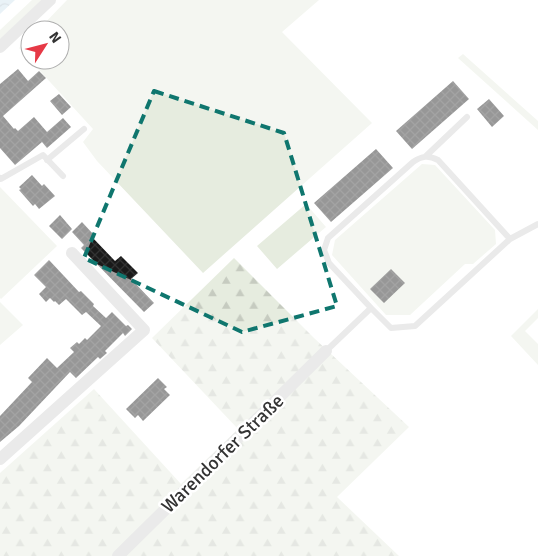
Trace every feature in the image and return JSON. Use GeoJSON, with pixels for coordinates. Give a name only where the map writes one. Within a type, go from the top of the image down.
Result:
{"type":"FeatureCollection","features":[{"type":"Feature","properties":{"kind":"street"},"geometry":{"type":"LineString","coordinates":[[0,47],[50,0]]}},
{"type":"Feature","properties":{"kind":"street"},"geometry":{"type":"LineString","coordinates":[[0,459],[144,330],[72,253]]}},
{"type":"Feature","properties":{"kind":"street","name":"Warendorfer Straße"},"geometry":{"type":"LineString","coordinates":[[118,556],[326,351]]}},
{"type":"Feature","properties":{"kind":"lane"},"geometry":{"type":"LineString","coordinates":[[467,117],[426,156],[413,162],[328,238],[324,250],[329,263],[391,328],[415,326],[510,239],[538,224]]}},
{"type":"Feature","properties":{"kind":"lane"},"geometry":{"type":"LineString","coordinates":[[47,160],[84,129]]}},
{"type":"Feature","properties":{"kind":"lane"},"geometry":{"type":"LineString","coordinates":[[0,178],[43,156],[63,176]]}},
{"type":"Feature","properties":{"kind":"lane"},"geometry":{"type":"LineString","coordinates":[[426,156],[438,160],[510,239]]}},
{"type":"Feature","properties":{"kind":"lane"},"geometry":{"type":"LineString","coordinates":[[326,351],[371,308]]}},
{"type":"Feature","properties":{"kind":"highlighted area"},"geometry":{"type":"Polygon","coordinates":[[[154,91],[284,133],[337,306],[242,332],[84,258],[154,91]]]}},
{"type":"Feature","properties":{"kind":"green space"},"geometry":{"type":"Polygon","coordinates":[[[32,0],[42,0],[0,39],[0,30],[32,0]]]}},
{"type":"Feature","properties":{"kind":"green space"},"geometry":{"type":"Polygon","coordinates":[[[67,0],[319,0],[282,32],[372,123],[203,273],[97,161],[83,142],[93,129],[39,70],[70,70],[70,20],[48,20],[67,0]]]}},
{"type":"Feature","properties":{"kind":"green space"},"geometry":{"type":"Polygon","coordinates":[[[463,54],[538,121],[538,130],[458,58],[463,54]]]}},
{"type":"Feature","properties":{"kind":"green space"},"geometry":{"type":"Polygon","coordinates":[[[422,164],[435,165],[495,230],[496,244],[473,264],[465,264],[410,315],[386,315],[332,255],[335,240],[422,164]]]}},
{"type":"Feature","properties":{"kind":"green space"},"geometry":{"type":"Polygon","coordinates":[[[0,187],[57,246],[1,299],[0,298],[0,187]]]}},
{"type":"Feature","properties":{"kind":"green space"},"geometry":{"type":"Polygon","coordinates":[[[306,204],[326,227],[277,269],[257,246],[306,204]]]}},
{"type":"Feature","properties":{"kind":"green space"},"geometry":{"type":"Polygon","coordinates":[[[234,258],[314,338],[409,427],[337,497],[399,556],[0,556],[0,473],[94,389],[181,484],[238,429],[152,338],[234,258]]]}},
{"type":"Feature","properties":{"kind":"green space"},"geometry":{"type":"Polygon","coordinates":[[[0,302],[23,325],[0,345],[0,302]]]}},
{"type":"Feature","properties":{"kind":"green space"},"geometry":{"type":"Polygon","coordinates":[[[538,309],[538,318],[525,331],[538,344],[538,365],[511,336],[538,309]]]}},
{"type":"Feature","properties":{"kind":"water"},"geometry":{"type":"Polygon","coordinates":[[[0,0],[15,0],[0,14],[0,0]]]}},
{"type":"Feature","properties":{"kind":"building"},"geometry":{"type":"Polygon","coordinates":[[[18,69],[28,81],[39,71],[46,78],[3,116],[14,129],[18,131],[34,117],[47,132],[63,118],[71,127],[47,148],[42,142],[15,165],[0,148],[0,84],[18,69]]]}},
{"type":"Feature","properties":{"kind":"building"},"geometry":{"type":"Polygon","coordinates":[[[453,81],[469,99],[412,149],[396,131],[453,81]]]}},
{"type":"Feature","properties":{"kind":"building"},"geometry":{"type":"Polygon","coordinates":[[[59,94],[71,107],[62,115],[50,101],[59,94]]]}},
{"type":"Feature","properties":{"kind":"building"},"geometry":{"type":"Polygon","coordinates":[[[489,99],[504,116],[492,127],[477,109],[489,99]]]}},
{"type":"Feature","properties":{"kind":"building"},"geometry":{"type":"Polygon","coordinates":[[[376,149],[393,168],[331,222],[314,203],[376,149]]]}},
{"type":"Feature","properties":{"kind":"building"},"geometry":{"type":"Polygon","coordinates":[[[32,175],[55,196],[39,209],[35,204],[33,206],[19,190],[21,189],[19,187],[32,175]]]}},
{"type":"Feature","properties":{"kind":"building"},"geometry":{"type":"Polygon","coordinates":[[[60,215],[72,229],[62,239],[49,226],[60,215]]]}},
{"type":"Feature","properties":{"kind":"building"},"geometry":{"type":"Polygon","coordinates":[[[82,222],[94,235],[92,237],[115,261],[121,256],[138,273],[131,279],[154,303],[144,312],[81,248],[84,245],[72,232],[82,222]]]}},
{"type":"Feature","properties":{"kind":"building"},"geometry":{"type":"Polygon","coordinates":[[[49,260],[106,318],[112,312],[126,326],[128,325],[132,329],[125,336],[123,333],[105,351],[107,353],[100,359],[98,357],[76,378],[70,372],[19,426],[0,442],[0,416],[32,382],[28,378],[47,358],[57,368],[74,352],[70,348],[77,342],[79,344],[85,338],[87,340],[101,326],[86,312],[82,315],[66,299],[59,305],[50,298],[46,302],[39,294],[46,287],[34,275],[49,260]]]}},
{"type":"Feature","properties":{"kind":"building"},"geometry":{"type":"Polygon","coordinates":[[[391,269],[405,283],[384,303],[370,289],[391,269]]]}},
{"type":"Feature","properties":{"kind":"building"},"geometry":{"type":"Polygon","coordinates":[[[158,378],[167,387],[164,389],[170,395],[143,421],[138,415],[135,418],[126,409],[158,378]]]}}]}
